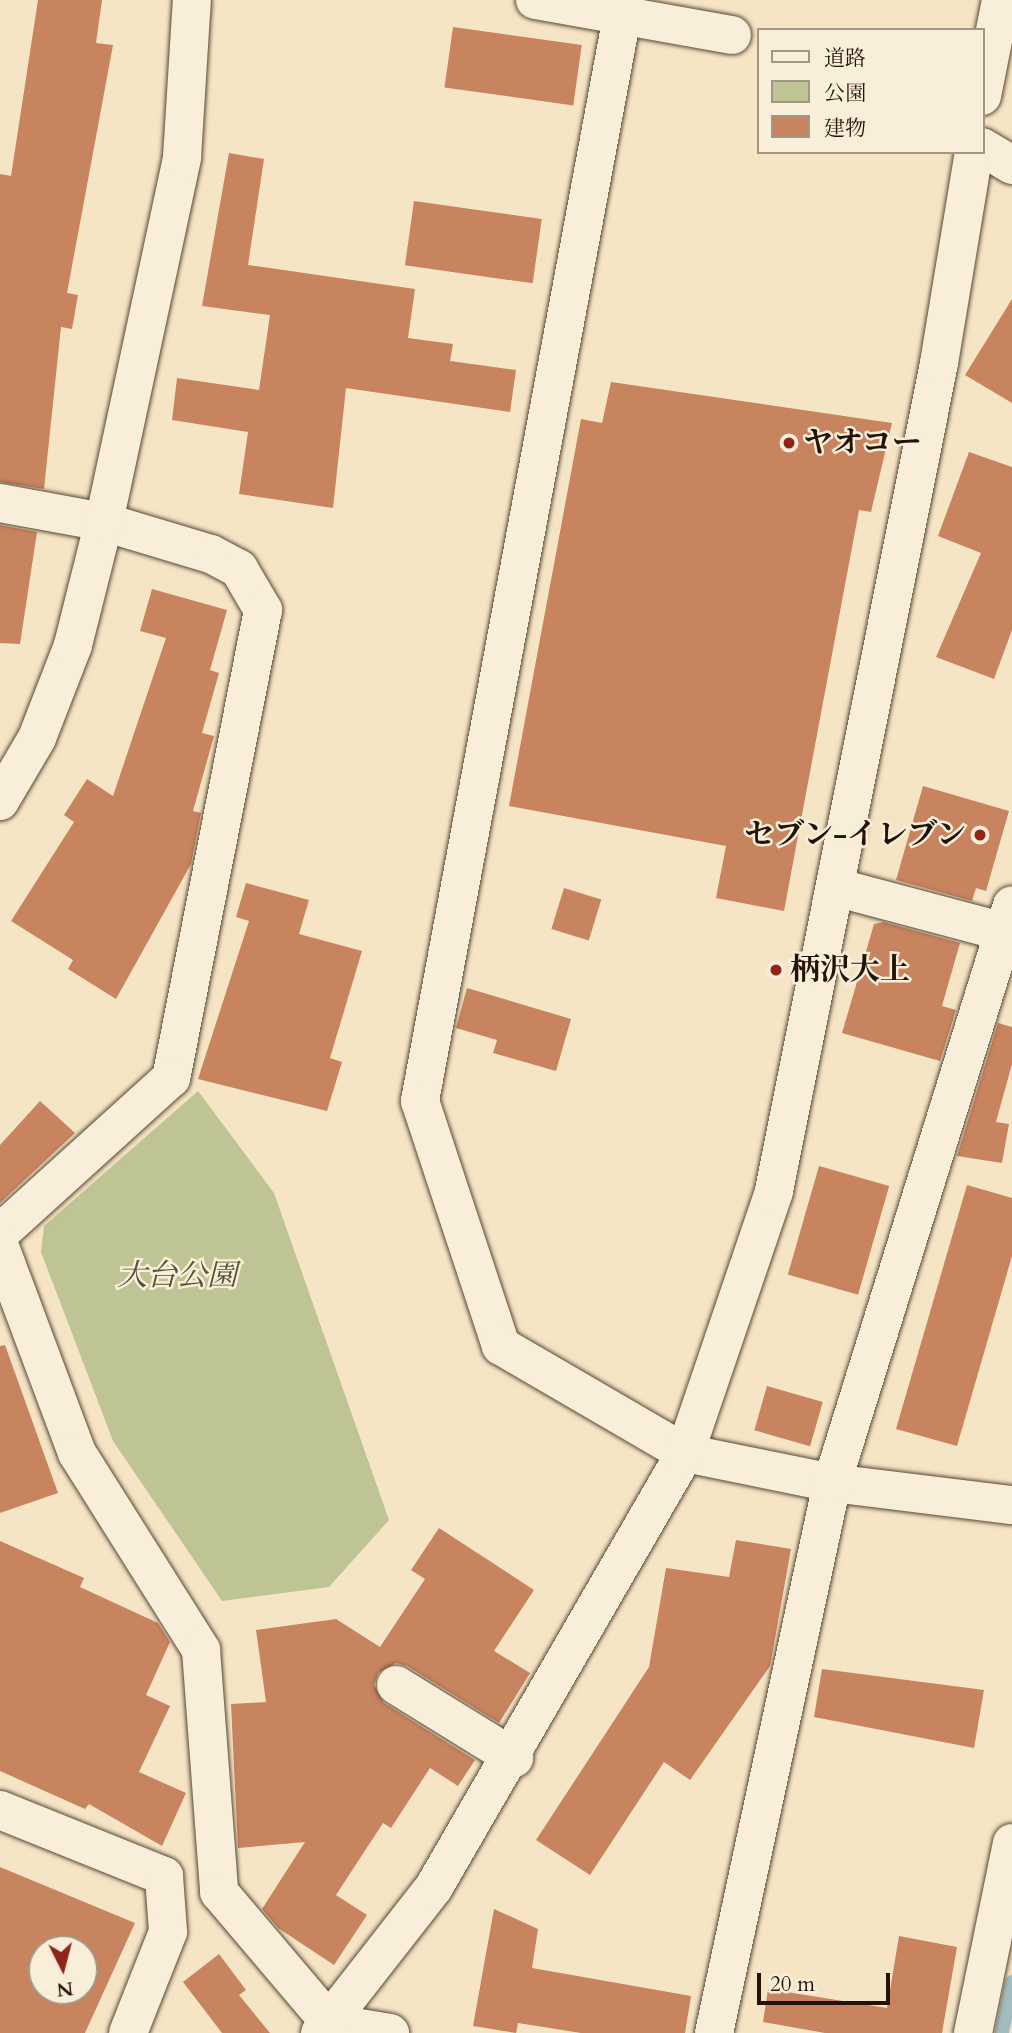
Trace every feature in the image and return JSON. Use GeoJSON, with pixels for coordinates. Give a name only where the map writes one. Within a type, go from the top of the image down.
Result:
{"type":"FeatureCollection","features":[{"type":"Feature","properties":{"kind":"street"},"geometry":{"type":"LineString","coordinates":[[0,802],[37,738],[73,645],[104,522],[181,157],[192,0]]}},
{"type":"Feature","properties":{"kind":"street"},"geometry":{"type":"LineString","coordinates":[[535,0],[624,6],[732,35]]}},
{"type":"Feature","properties":{"kind":"street"},"geometry":{"type":"LineString","coordinates":[[984,86],[1001,0]]}},
{"type":"Feature","properties":{"kind":"street"},"geometry":{"type":"LineString","coordinates":[[624,6],[420,1101],[501,1346],[685,1452],[832,1483],[1010,1515]]}},
{"type":"Feature","properties":{"kind":"street"},"geometry":{"type":"LineString","coordinates":[[984,148],[1012,165]]}},
{"type":"Feature","properties":{"kind":"street"},"geometry":{"type":"LineString","coordinates":[[325,2028],[434,1888],[514,1758],[685,1452],[774,1191],[939,363],[974,154]]}},
{"type":"Feature","properties":{"kind":"street"},"geometry":{"type":"LineString","coordinates":[[0,503],[104,522],[239,569],[256,589],[262,635],[172,1078],[0,1233]]}},
{"type":"Feature","properties":{"kind":"street"},"geometry":{"type":"LineString","coordinates":[[714,2033],[832,1483],[1008,924],[835,887]]}},
{"type":"Feature","properties":{"kind":"street"},"geometry":{"type":"LineString","coordinates":[[0,1247],[77,1454],[201,1650],[219,1892],[325,2028],[390,2033]]}},
{"type":"Feature","properties":{"kind":"street"},"geometry":{"type":"LineString","coordinates":[[396,1685],[514,1758]]}},
{"type":"Feature","properties":{"kind":"street"},"geometry":{"type":"LineString","coordinates":[[0,1810],[164,1876],[168,1932],[128,2033]]}},
{"type":"Feature","properties":{"kind":"street"},"geometry":{"type":"LineString","coordinates":[[972,2033],[1012,1843]]}},
{"type":"Feature","properties":{"kind":"green space","name":"大台公園"},"geometry":{"type":"Polygon","coordinates":[[[198,1091],[274,1193],[389,1520],[329,1587],[222,1601],[113,1441],[41,1252],[44,1226],[198,1091]]]}},
{"type":"Feature","properties":{"kind":"building"},"geometry":{"type":"Polygon","coordinates":[[[38,0],[102,0],[96,43],[113,45],[67,293],[78,295],[72,329],[61,327],[44,489],[0,482],[0,174],[11,176],[38,0]]]}},
{"type":"Feature","properties":{"kind":"building"},"geometry":{"type":"Polygon","coordinates":[[[453,27],[582,45],[573,105],[445,87],[453,27]]]}},
{"type":"Feature","properties":{"kind":"building"},"geometry":{"type":"Polygon","coordinates":[[[229,153],[264,159],[248,265],[415,289],[408,338],[453,344],[450,361],[516,370],[510,412],[346,388],[333,508],[239,494],[248,432],[172,420],[177,378],[259,390],[270,315],[202,306],[229,153]]]}},
{"type":"Feature","properties":{"kind":"building"},"geometry":{"type":"Polygon","coordinates":[[[414,201],[542,219],[533,283],[405,265],[414,201]]]}},
{"type":"Feature","properties":{"kind":"building"},"geometry":{"type":"Polygon","coordinates":[[[1012,299],[1012,403],[965,375],[1012,299]]]}},
{"type":"Feature","properties":{"kind":"building"},"geometry":{"type":"Polygon","coordinates":[[[611,382],[892,423],[871,512],[859,510],[784,911],[716,898],[726,846],[509,806],[581,419],[602,423],[611,382]]]}},
{"type":"Feature","properties":{"kind":"building"},"geometry":{"type":"Polygon","coordinates":[[[969,452],[1012,467],[1012,630],[994,679],[936,657],[981,553],[938,536],[969,452]]]}},
{"type":"Feature","properties":{"kind":"building"},"geometry":{"type":"Polygon","coordinates":[[[0,525],[37,532],[20,644],[0,643],[0,525]]]}},
{"type":"Feature","properties":{"kind":"building"},"geometry":{"type":"Polygon","coordinates":[[[152,589],[227,610],[210,670],[219,673],[202,733],[214,736],[193,811],[201,813],[191,864],[116,999],[68,969],[73,960],[11,921],[74,822],[64,815],[87,779],[113,796],[166,638],[140,631],[152,589]]]}},
{"type":"Feature","properties":{"kind":"building"},"geometry":{"type":"Polygon","coordinates":[[[923,786],[1009,811],[986,891],[976,888],[972,901],[896,880],[923,786]]]}},
{"type":"Feature","properties":{"kind":"building"},"geometry":{"type":"Polygon","coordinates":[[[246,883],[309,900],[299,934],[362,951],[330,1058],[342,1062],[327,1111],[198,1079],[249,921],[236,917],[246,883]]]}},
{"type":"Feature","properties":{"kind":"building"},"geometry":{"type":"Polygon","coordinates":[[[564,888],[601,899],[589,941],[551,929],[564,888]]]}},
{"type":"Feature","properties":{"kind":"building"},"geometry":{"type":"Polygon","coordinates":[[[883,922],[960,943],[942,1006],[956,1010],[940,1061],[842,1033],[874,924],[883,922]]]}},
{"type":"Feature","properties":{"kind":"building"},"geometry":{"type":"Polygon","coordinates":[[[467,988],[571,1019],[556,1071],[493,1053],[497,1040],[456,1028],[467,988]]]}},
{"type":"Feature","properties":{"kind":"building"},"geometry":{"type":"Polygon","coordinates":[[[998,1023],[1012,1027],[1012,1064],[996,1122],[1009,1124],[1002,1163],[957,1156],[998,1023]]]}},
{"type":"Feature","properties":{"kind":"building"},"geometry":{"type":"Polygon","coordinates":[[[40,1101],[75,1133],[0,1203],[0,1145],[40,1101]]]}},
{"type":"Feature","properties":{"kind":"building"},"geometry":{"type":"Polygon","coordinates":[[[819,1166],[889,1186],[858,1295],[788,1275],[819,1166]]]}},
{"type":"Feature","properties":{"kind":"building"},"geometry":{"type":"Polygon","coordinates":[[[967,1185],[1012,1198],[1012,1256],[957,1446],[896,1429],[967,1185]]]}},
{"type":"Feature","properties":{"kind":"building"},"geometry":{"type":"Polygon","coordinates":[[[5,1345],[58,1493],[0,1513],[0,1346],[5,1345]]]}},
{"type":"Feature","properties":{"kind":"building"},"geometry":{"type":"Polygon","coordinates":[[[767,1386],[823,1402],[810,1446],[754,1430],[767,1386]]]}},
{"type":"Feature","properties":{"kind":"building"},"geometry":{"type":"Polygon","coordinates":[[[439,1528],[534,1590],[494,1651],[530,1673],[499,1723],[407,1666],[396,1663],[378,1673],[374,1685],[384,1703],[475,1760],[458,1786],[430,1768],[391,1828],[383,1823],[336,1895],[367,1915],[334,1965],[278,1928],[262,1909],[305,1842],[238,1848],[231,1704],[266,1702],[256,1630],[336,1619],[380,1647],[425,1579],[411,1570],[439,1528]]]}},
{"type":"Feature","properties":{"kind":"building"},"geometry":{"type":"Polygon","coordinates":[[[736,1540],[791,1549],[770,1666],[690,1780],[664,1762],[590,1875],[536,1840],[649,1667],[666,1568],[729,1577],[736,1540]]]}},
{"type":"Feature","properties":{"kind":"building"},"geometry":{"type":"Polygon","coordinates":[[[0,1541],[84,1578],[80,1587],[158,1623],[170,1642],[146,1695],[170,1706],[139,1772],[186,1793],[162,1846],[89,1804],[85,1809],[0,1771],[0,1541]]]}},
{"type":"Feature","properties":{"kind":"building"},"geometry":{"type":"Polygon","coordinates":[[[822,1669],[984,1690],[974,1748],[814,1717],[822,1669]]]}},
{"type":"Feature","properties":{"kind":"building"},"geometry":{"type":"Polygon","coordinates":[[[0,1867],[135,1923],[98,2004],[98,1935],[28,1935],[28,2005],[98,2005],[85,2033],[0,2033],[0,1867]]]}},
{"type":"Feature","properties":{"kind":"building"},"geometry":{"type":"Polygon","coordinates":[[[494,1909],[538,1929],[532,1968],[691,1996],[685,2033],[581,2033],[518,2023],[516,2033],[473,2026],[494,1909]]]}},
{"type":"Feature","properties":{"kind":"building"},"geometry":{"type":"Polygon","coordinates":[[[899,1936],[957,1947],[942,2033],[825,2033],[763,2022],[768,1989],[887,2008],[899,1936]]]}},
{"type":"Feature","properties":{"kind":"building"},"geometry":{"type":"Polygon","coordinates":[[[219,1954],[246,1990],[239,1995],[270,2033],[222,2033],[183,1982],[219,1954]]]}},
{"type":"Feature","properties":{"kind":"waterway"},"geometry":{"type":"LineString","coordinates":[[1002,2033],[1012,1982]]}},
{"type":"Feature","properties":{"kind":"place","name":"ヤオコー"},"geometry":{"type":"Point","coordinates":[789,443]}},
{"type":"Feature","properties":{"kind":"place","name":"セブン-イレブン"},"geometry":{"type":"Point","coordinates":[980,835]}},
{"type":"Feature","properties":{"kind":"place","name":"柄沢大上"},"geometry":{"type":"Point","coordinates":[776,970]}}]}
